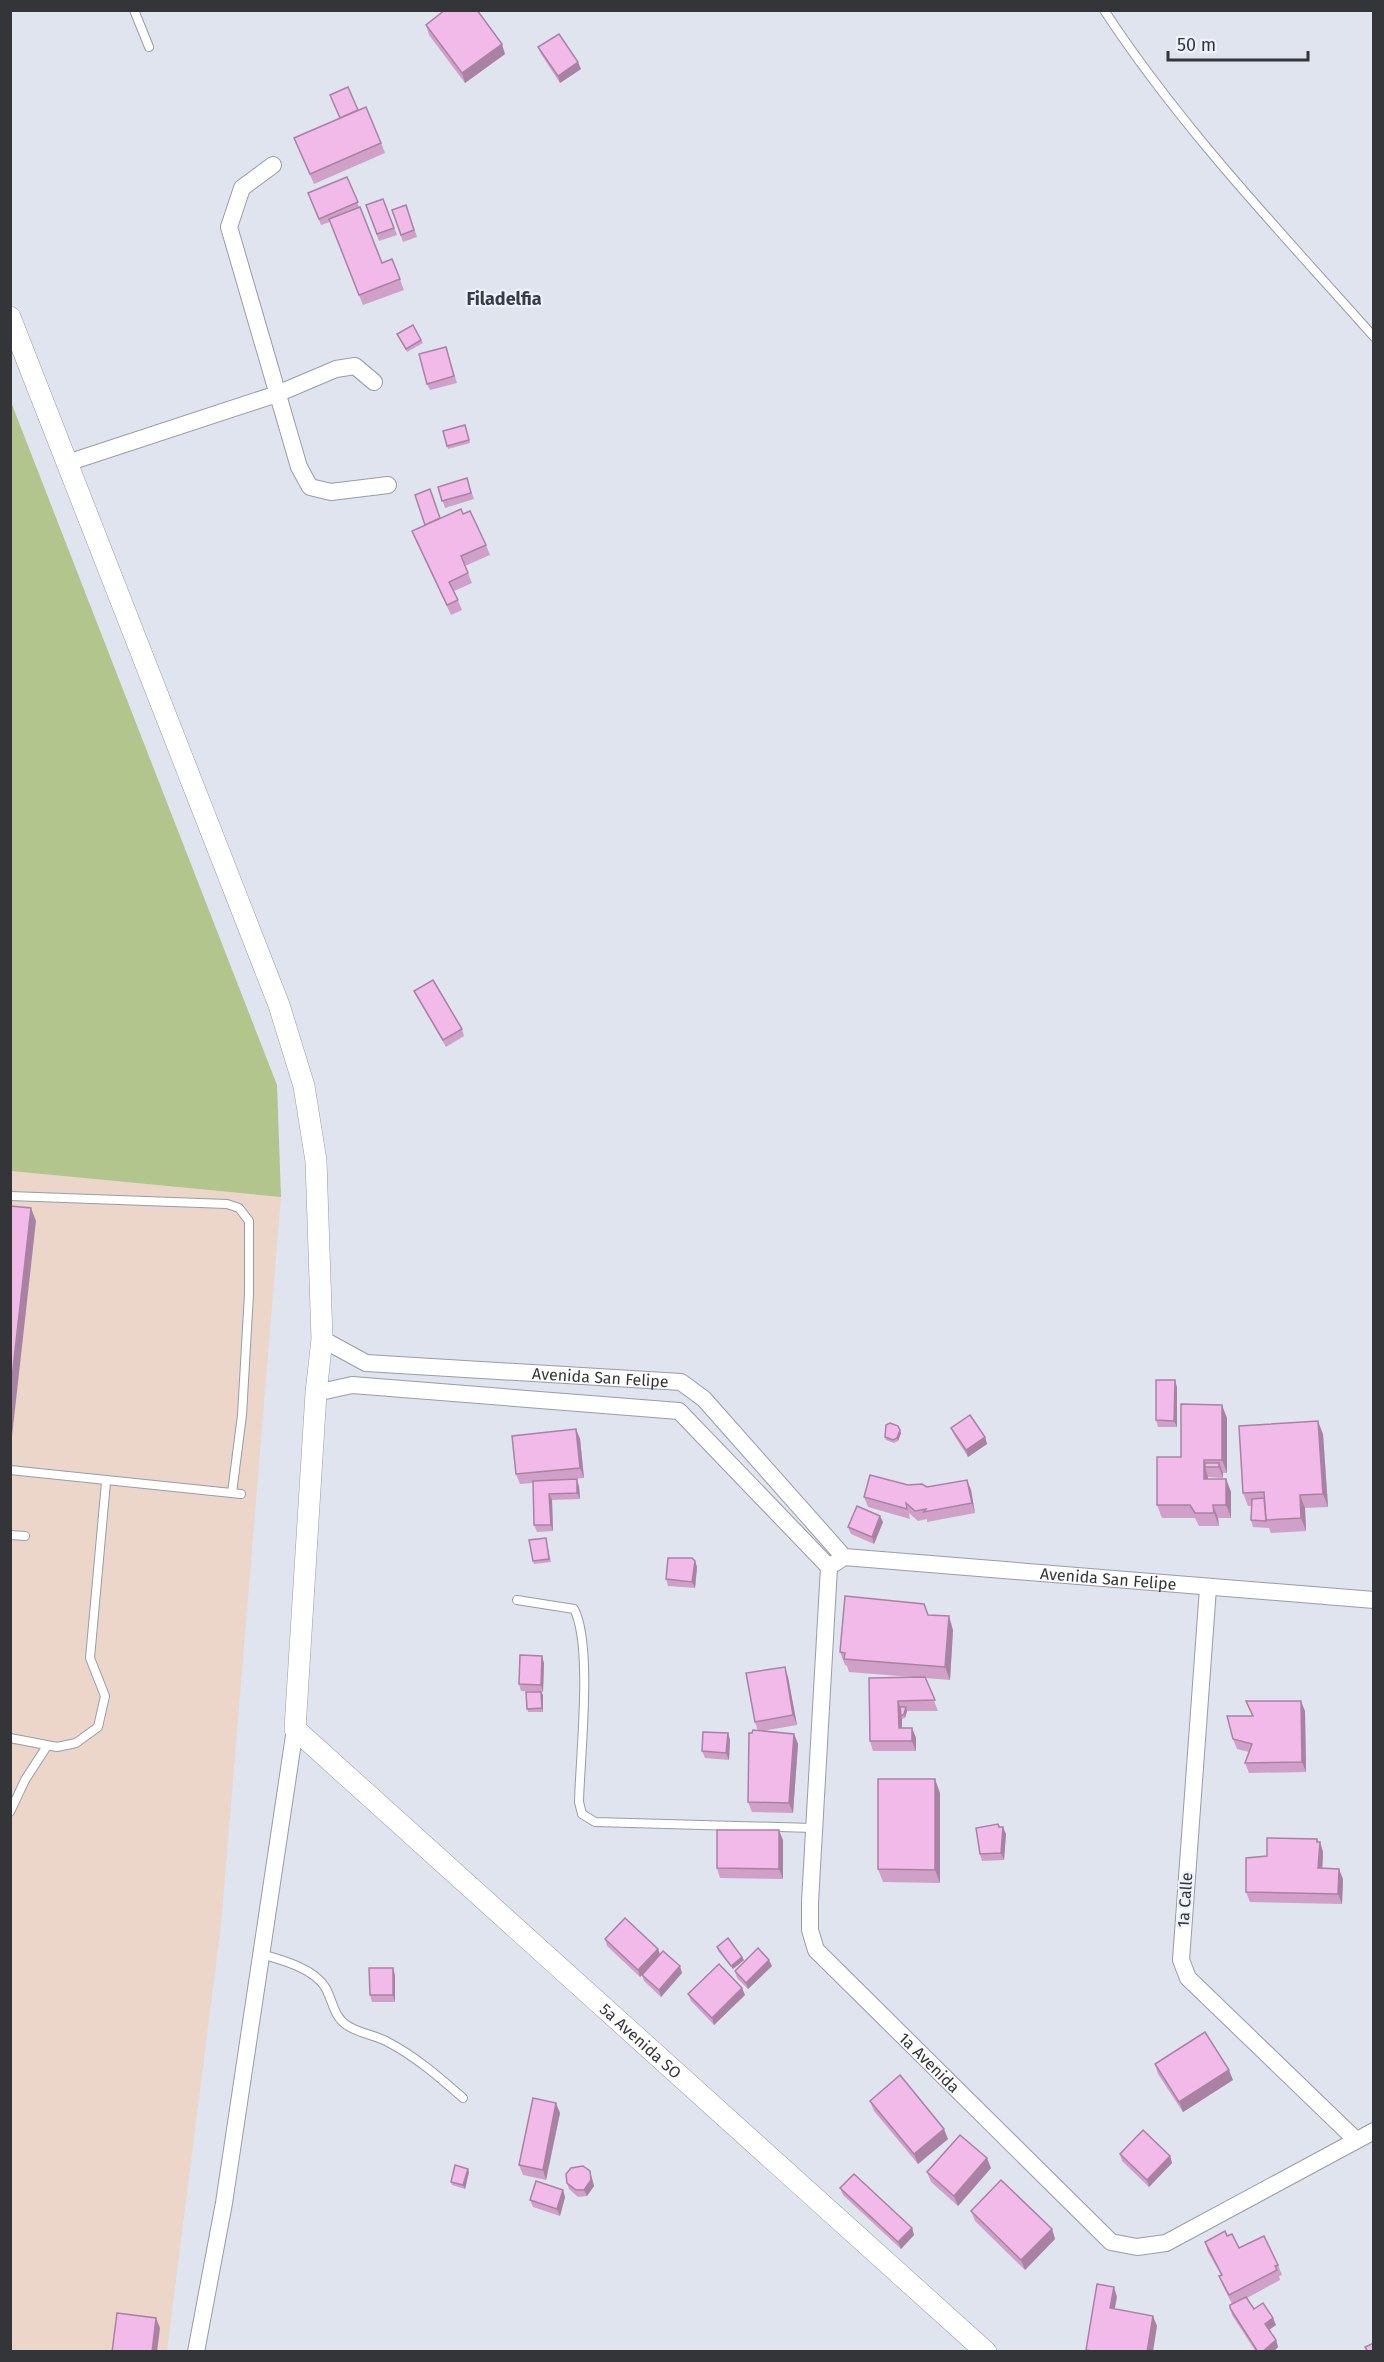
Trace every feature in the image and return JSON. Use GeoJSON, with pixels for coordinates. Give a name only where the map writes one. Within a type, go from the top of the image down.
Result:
{"type":"FeatureCollection","features":[{"type":"Feature","properties":{"kind":"street"},"geometry":{"type":"LineString","coordinates":[[273,165],[242,188],[229,227],[299,467],[310,488],[331,492],[387,485]]}},
{"type":"Feature","properties":{"kind":"street"},"geometry":{"type":"LineString","coordinates":[[10,317],[279,1005],[304,1086],[316,1161],[322,1339],[316,1393],[295,1729],[224,2203],[196,2352]]}},
{"type":"Feature","properties":{"kind":"street"},"geometry":{"type":"LineString","coordinates":[[68,463],[278,394],[336,369],[355,366],[374,382]]}},
{"type":"Feature","properties":{"kind":"street","name":"Avenida San Felipe"},"geometry":{"type":"LineString","coordinates":[[322,1339],[366,1363],[681,1382],[704,1399],[844,1557],[1374,1600]]}},
{"type":"Feature","properties":{"kind":"street","name":"Avenida San Felipe"},"geometry":{"type":"LineString","coordinates":[[316,1393],[352,1385],[679,1411],[829,1567]]}},
{"type":"Feature","properties":{"kind":"street"},"geometry":{"type":"LineString","coordinates":[[829,1567],[844,1557]]}},
{"type":"Feature","properties":{"kind":"street","name":"1a Avenida"},"geometry":{"type":"LineString","coordinates":[[829,1567],[813,1828],[810,1930],[816,1950],[1111,2242],[1137,2247],[1166,2242],[1374,2131]]}},
{"type":"Feature","properties":{"kind":"street","name":"1a Calle"},"geometry":{"type":"LineString","coordinates":[[1208,1588],[1181,1960],[1188,1978],[1356,2140]]}},
{"type":"Feature","properties":{"kind":"street","name":"5a Avenida SO"},"geometry":{"type":"LineString","coordinates":[[295,1729],[986,2352]]}},
{"type":"Feature","properties":{"kind":"lane"},"geometry":{"type":"LineString","coordinates":[[134,10],[149,47]]}},
{"type":"Feature","properties":{"kind":"lane"},"geometry":{"type":"LineString","coordinates":[[1104,10],[1141,67],[1191,131],[1374,337]]}},
{"type":"Feature","properties":{"kind":"lane"},"geometry":{"type":"LineString","coordinates":[[10,1196],[227,1204],[239,1208],[249,1221],[249,1294],[237,1493],[106,1482],[10,1470]]}},
{"type":"Feature","properties":{"kind":"lane"},"geometry":{"type":"LineString","coordinates":[[10,1738],[57,1747],[76,1743],[98,1726],[105,1696],[90,1658],[106,1482]]}},
{"type":"Feature","properties":{"kind":"lane"},"geometry":{"type":"LineString","coordinates":[[10,1535],[25,1536]]}},
{"type":"Feature","properties":{"kind":"lane"},"geometry":{"type":"LineString","coordinates":[[517,1599],[574,1609],[581,1622],[584,1649],[579,1802],[582,1814],[595,1822],[813,1828]]}},
{"type":"Feature","properties":{"kind":"lane"},"geometry":{"type":"LineString","coordinates":[[10,1812],[25,1780],[47,1746]]}},
{"type":"Feature","properties":{"kind":"lane"},"geometry":{"type":"LineString","coordinates":[[261,1954],[284,1961],[317,1977],[325,1987],[339,2018],[347,2026],[384,2041],[420,2061],[463,2098]]}},
{"type":"Feature","properties":{"kind":"shaded area"},"geometry":{"type":"Polygon","coordinates":[[[10,1171],[281,1197],[221,1925],[167,2351],[11,2351],[10,1171]]]}},
{"type":"Feature","properties":{"kind":"green space"},"geometry":{"type":"Polygon","coordinates":[[[11,402],[277,1085],[281,1197],[11,1171],[11,402]]]}},
{"type":"Feature","properties":{"kind":"building"},"geometry":{"type":"Polygon","coordinates":[[[445,10],[477,10],[502,44],[462,73],[426,25],[445,10]]]}},
{"type":"Feature","properties":{"kind":"building"},"geometry":{"type":"Polygon","coordinates":[[[559,34],[578,62],[558,76],[538,47],[559,34]]]}},
{"type":"Feature","properties":{"kind":"building"},"geometry":{"type":"Polygon","coordinates":[[[348,87],[358,110],[340,118],[330,95],[348,87]]]}},
{"type":"Feature","properties":{"kind":"building"},"geometry":{"type":"Polygon","coordinates":[[[366,107],[381,143],[310,174],[294,138],[366,107]]]}},
{"type":"Feature","properties":{"kind":"building"},"geometry":{"type":"Polygon","coordinates":[[[347,177],[358,202],[319,219],[308,193],[347,177]]]}},
{"type":"Feature","properties":{"kind":"building"},"geometry":{"type":"Polygon","coordinates":[[[383,199],[394,228],[377,234],[366,205],[383,199]]]}},
{"type":"Feature","properties":{"kind":"building"},"geometry":{"type":"Polygon","coordinates":[[[406,205],[414,230],[401,235],[392,210],[406,205]]]}},
{"type":"Feature","properties":{"kind":"building"},"geometry":{"type":"Polygon","coordinates":[[[360,207],[382,263],[392,259],[400,279],[359,295],[329,219],[360,207]]]}},
{"type":"Feature","properties":{"kind":"building"},"geometry":{"type":"Polygon","coordinates":[[[413,325],[421,340],[406,349],[397,334],[413,325]]]}},
{"type":"Feature","properties":{"kind":"building"},"geometry":{"type":"Polygon","coordinates":[[[446,347],[454,376],[427,384],[419,354],[446,347]]]}},
{"type":"Feature","properties":{"kind":"building"},"geometry":{"type":"Polygon","coordinates":[[[465,425],[469,440],[447,446],[443,431],[465,425]]]}},
{"type":"Feature","properties":{"kind":"building"},"geometry":{"type":"Polygon","coordinates":[[[467,478],[471,493],[442,501],[438,487],[467,478]]]}},
{"type":"Feature","properties":{"kind":"building"},"geometry":{"type":"Polygon","coordinates":[[[430,489],[440,518],[425,525],[415,495],[430,489]]]}},
{"type":"Feature","properties":{"kind":"building"},"geometry":{"type":"Polygon","coordinates":[[[461,509],[463,514],[470,511],[486,545],[461,556],[468,573],[449,582],[458,600],[447,605],[412,531],[461,509]]]}},
{"type":"Feature","properties":{"kind":"building"},"geometry":{"type":"Polygon","coordinates":[[[433,980],[462,1029],[443,1040],[414,991],[433,980]]]}},
{"type":"Feature","properties":{"kind":"building"},"geometry":{"type":"Polygon","coordinates":[[[10,1206],[31,1208],[10,1395],[10,1206]]]}},
{"type":"Feature","properties":{"kind":"building"},"geometry":{"type":"Polygon","coordinates":[[[1156,1380],[1175,1380],[1174,1421],[1156,1420],[1156,1380]]]}},
{"type":"Feature","properties":{"kind":"building"},"geometry":{"type":"Polygon","coordinates":[[[1181,1404],[1222,1405],[1222,1460],[1204,1460],[1204,1479],[1226,1479],[1226,1505],[1213,1505],[1214,1513],[1195,1513],[1190,1505],[1157,1505],[1157,1457],[1181,1457],[1181,1404]]]}},
{"type":"Feature","properties":{"kind":"building"},"geometry":{"type":"Polygon","coordinates":[[[970,1415],[985,1437],[966,1450],[951,1428],[970,1415]]]}},
{"type":"Feature","properties":{"kind":"building"},"geometry":{"type":"Polygon","coordinates":[[[1318,1421],[1323,1494],[1300,1495],[1301,1518],[1266,1520],[1264,1492],[1243,1493],[1239,1426],[1318,1421]]]}},
{"type":"Feature","properties":{"kind":"building"},"geometry":{"type":"Polygon","coordinates":[[[890,1423],[898,1426],[900,1430],[897,1438],[893,1440],[885,1437],[886,1425],[890,1423]]]}},
{"type":"Feature","properties":{"kind":"building"},"geometry":{"type":"Polygon","coordinates":[[[576,1429],[580,1468],[516,1474],[512,1436],[576,1429]]]}},
{"type":"Feature","properties":{"kind":"building"},"geometry":{"type":"Polygon","coordinates":[[[1205,1463],[1219,1463],[1219,1467],[1205,1467],[1205,1463]]]}},
{"type":"Feature","properties":{"kind":"building"},"geometry":{"type":"Polygon","coordinates":[[[870,1475],[908,1485],[922,1484],[927,1487],[967,1480],[972,1503],[924,1512],[926,1509],[915,1511],[906,1503],[907,1509],[864,1497],[870,1475]]]}},
{"type":"Feature","properties":{"kind":"building"},"geometry":{"type":"Polygon","coordinates":[[[577,1479],[577,1493],[549,1494],[551,1525],[534,1525],[533,1481],[577,1479]]]}},
{"type":"Feature","properties":{"kind":"building"},"geometry":{"type":"Polygon","coordinates":[[[1264,1498],[1266,1521],[1251,1520],[1252,1499],[1264,1498]]]}},
{"type":"Feature","properties":{"kind":"building"},"geometry":{"type":"Polygon","coordinates":[[[857,1506],[880,1516],[872,1537],[848,1527],[857,1506]]]}},
{"type":"Feature","properties":{"kind":"building"},"geometry":{"type":"Polygon","coordinates":[[[546,1538],[549,1559],[533,1561],[529,1540],[546,1538]]]}},
{"type":"Feature","properties":{"kind":"building"},"geometry":{"type":"Polygon","coordinates":[[[668,1558],[692,1558],[695,1561],[692,1582],[666,1579],[668,1558]]]}},
{"type":"Feature","properties":{"kind":"building"},"geometry":{"type":"Polygon","coordinates":[[[845,1596],[924,1604],[928,1615],[949,1616],[945,1667],[844,1659],[845,1653],[840,1652],[845,1596]]]}},
{"type":"Feature","properties":{"kind":"building"},"geometry":{"type":"Polygon","coordinates":[[[520,1655],[542,1656],[541,1685],[519,1684],[520,1655]]]}},
{"type":"Feature","properties":{"kind":"building"},"geometry":{"type":"Polygon","coordinates":[[[785,1667],[793,1715],[755,1722],[746,1673],[785,1667]]]}},
{"type":"Feature","properties":{"kind":"building"},"geometry":{"type":"Polygon","coordinates":[[[925,1677],[935,1700],[898,1701],[899,1728],[912,1728],[912,1741],[870,1741],[869,1678],[925,1677]]]}},
{"type":"Feature","properties":{"kind":"building"},"geometry":{"type":"Polygon","coordinates":[[[526,1692],[541,1692],[542,1708],[527,1709],[526,1692]]]}},
{"type":"Feature","properties":{"kind":"building"},"geometry":{"type":"Polygon","coordinates":[[[1246,1701],[1301,1701],[1302,1762],[1245,1763],[1252,1744],[1233,1739],[1227,1716],[1253,1716],[1246,1701]]]}},
{"type":"Feature","properties":{"kind":"building"},"geometry":{"type":"Polygon","coordinates":[[[900,1707],[906,1707],[901,1716],[900,1707]]]}},
{"type":"Feature","properties":{"kind":"building"},"geometry":{"type":"Polygon","coordinates":[[[753,1730],[794,1734],[789,1803],[748,1802],[749,1733],[753,1730]]]}},
{"type":"Feature","properties":{"kind":"building"},"geometry":{"type":"Polygon","coordinates":[[[703,1732],[728,1733],[726,1753],[702,1751],[703,1732]]]}},
{"type":"Feature","properties":{"kind":"building"},"geometry":{"type":"Polygon","coordinates":[[[878,1779],[935,1779],[935,1870],[878,1869],[878,1779]]]}},
{"type":"Feature","properties":{"kind":"building"},"geometry":{"type":"Polygon","coordinates":[[[998,1824],[999,1827],[1003,1827],[1001,1853],[980,1854],[976,1828],[998,1824]]]}},
{"type":"Feature","properties":{"kind":"building"},"geometry":{"type":"Polygon","coordinates":[[[717,1830],[779,1830],[779,1869],[717,1868],[717,1830]]]}},
{"type":"Feature","properties":{"kind":"building"},"geometry":{"type":"Polygon","coordinates":[[[1267,1838],[1317,1839],[1317,1842],[1320,1842],[1318,1868],[1339,1869],[1338,1894],[1246,1892],[1246,1858],[1267,1856],[1267,1838]]]}},
{"type":"Feature","properties":{"kind":"building"},"geometry":{"type":"Polygon","coordinates":[[[625,1918],[658,1949],[638,1970],[605,1939],[625,1918]]]}},
{"type":"Feature","properties":{"kind":"building"},"geometry":{"type":"Polygon","coordinates":[[[728,1938],[742,1957],[731,1966],[717,1947],[728,1938]]]}},
{"type":"Feature","properties":{"kind":"building"},"geometry":{"type":"Polygon","coordinates":[[[758,1948],[769,1960],[746,1983],[735,1971],[758,1948]]]}},
{"type":"Feature","properties":{"kind":"building"},"geometry":{"type":"Polygon","coordinates":[[[663,1951],[680,1966],[659,1990],[642,1975],[663,1951]]]}},
{"type":"Feature","properties":{"kind":"building"},"geometry":{"type":"Polygon","coordinates":[[[719,1964],[742,1988],[712,2018],[688,1994],[719,1964]]]}},
{"type":"Feature","properties":{"kind":"building"},"geometry":{"type":"Polygon","coordinates":[[[369,1968],[393,1968],[393,1995],[370,1995],[369,1968]]]}},
{"type":"Feature","properties":{"kind":"building"},"geometry":{"type":"Polygon","coordinates":[[[1205,2032],[1229,2070],[1179,2102],[1155,2064],[1205,2032]]]}},
{"type":"Feature","properties":{"kind":"building"},"geometry":{"type":"Polygon","coordinates":[[[900,2075],[944,2129],[914,2154],[870,2101],[900,2075]]]}},
{"type":"Feature","properties":{"kind":"building"},"geometry":{"type":"Polygon","coordinates":[[[533,2098],[556,2103],[543,2170],[519,2165],[533,2098]]]}},
{"type":"Feature","properties":{"kind":"building"},"geometry":{"type":"Polygon","coordinates":[[[1143,2130],[1170,2156],[1147,2180],[1120,2154],[1143,2130]]]}},
{"type":"Feature","properties":{"kind":"building"},"geometry":{"type":"Polygon","coordinates":[[[960,2135],[987,2158],[954,2196],[927,2172],[960,2135]]]}},
{"type":"Feature","properties":{"kind":"building"},"geometry":{"type":"Polygon","coordinates":[[[455,2165],[468,2169],[463,2185],[451,2182],[455,2165]]]}},
{"type":"Feature","properties":{"kind":"building"},"geometry":{"type":"Polygon","coordinates":[[[583,2166],[590,2171],[591,2180],[584,2190],[576,2190],[567,2183],[566,2174],[571,2168],[583,2166]]]}},
{"type":"Feature","properties":{"kind":"building"},"geometry":{"type":"Polygon","coordinates":[[[854,2174],[912,2228],[898,2242],[840,2188],[854,2174]]]}},
{"type":"Feature","properties":{"kind":"building"},"geometry":{"type":"Polygon","coordinates":[[[1001,2180],[1052,2229],[1021,2260],[971,2211],[1001,2180]]]}},
{"type":"Feature","properties":{"kind":"building"},"geometry":{"type":"Polygon","coordinates":[[[536,2181],[563,2190],[557,2209],[530,2200],[536,2181]]]}},
{"type":"Feature","properties":{"kind":"building"},"geometry":{"type":"Polygon","coordinates":[[[1225,2231],[1227,2236],[1232,2234],[1239,2248],[1264,2236],[1278,2265],[1275,2266],[1277,2270],[1229,2295],[1219,2276],[1222,2275],[1205,2242],[1225,2231]]]}},
{"type":"Feature","properties":{"kind":"building"},"geometry":{"type":"Polygon","coordinates":[[[1097,2284],[1114,2287],[1110,2308],[1153,2316],[1147,2352],[1086,2350],[1097,2284]]]}},
{"type":"Feature","properties":{"kind":"building"},"geometry":{"type":"Polygon","coordinates":[[[1246,2297],[1254,2309],[1263,2303],[1273,2318],[1265,2324],[1276,2340],[1262,2352],[1258,2352],[1230,2308],[1230,2305],[1246,2297]]]}},
{"type":"Feature","properties":{"kind":"building"},"geometry":{"type":"Polygon","coordinates":[[[117,2313],[156,2318],[152,2352],[112,2352],[117,2313]]]}},
{"type":"Feature","properties":{"kind":"building"},"geometry":{"type":"Polygon","coordinates":[[[1374,2343],[1374,2352],[1368,2352],[1365,2347],[1374,2343]]]}},
{"type":"Feature","properties":{"kind":"district","name":"Filadelfia"},"geometry":{"type":"Point","coordinates":[504,299]}}]}
